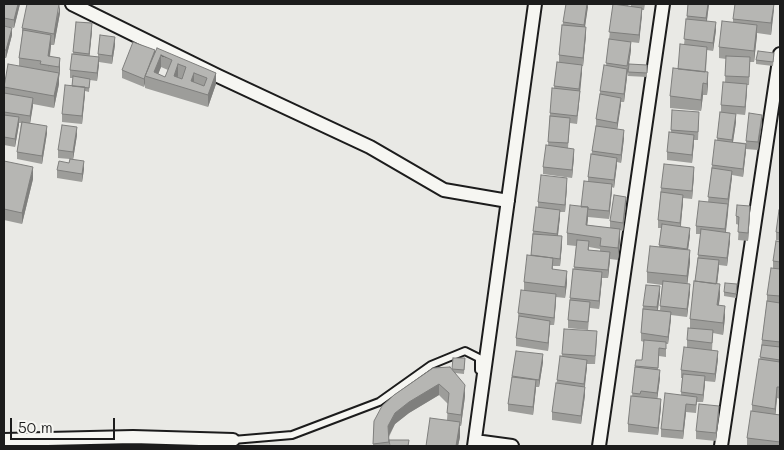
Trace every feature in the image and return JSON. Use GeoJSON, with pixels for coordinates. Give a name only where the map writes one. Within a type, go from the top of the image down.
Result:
{"type":"FeatureCollection","features":[{"type":"Feature","properties":{"kind":"street"},"geometry":{"type":"LineString","coordinates":[[72,4],[218,76],[370,147],[444,190],[508,201]]}},
{"type":"Feature","properties":{"kind":"street"},"geometry":{"type":"LineString","coordinates":[[512,446],[475,444],[535,4]]}},
{"type":"Feature","properties":{"kind":"street"},"geometry":{"type":"LineString","coordinates":[[599,446],[663,4]]}},
{"type":"Feature","properties":{"kind":"street"},"geometry":{"type":"LineString","coordinates":[[721,446],[780,54]]}},
{"type":"Feature","properties":{"kind":"street"},"geometry":{"type":"LineString","coordinates":[[4,440],[133,437],[233,440]]}},
{"type":"Feature","properties":{"kind":"lane"},"geometry":{"type":"LineString","coordinates":[[233,440],[292,435],[379,402],[431,365],[465,351],[479,358],[481,398]]}},
{"type":"Feature","properties":{"kind":"building"},"geometry":{"type":"Polygon","coordinates":[[[4,4],[18,4],[14,20],[4,18],[4,4]]]}},
{"type":"Feature","properties":{"kind":"building"},"geometry":{"type":"Polygon","coordinates":[[[27,4],[59,4],[54,34],[22,28],[27,4]]]}},
{"type":"Feature","properties":{"kind":"building"},"geometry":{"type":"Polygon","coordinates":[[[566,4],[587,4],[584,25],[563,22],[566,4]]]}},
{"type":"Feature","properties":{"kind":"building"},"geometry":{"type":"Polygon","coordinates":[[[613,4],[642,8],[639,35],[609,32],[613,4]]]}},
{"type":"Feature","properties":{"kind":"building"},"geometry":{"type":"Polygon","coordinates":[[[688,4],[708,4],[706,18],[687,16],[688,4]]]}},
{"type":"Feature","properties":{"kind":"building"},"geometry":{"type":"Polygon","coordinates":[[[735,4],[774,4],[771,23],[733,19],[735,4]]]}},
{"type":"Feature","properties":{"kind":"building"},"geometry":{"type":"Polygon","coordinates":[[[686,19],[716,22],[713,43],[684,39],[686,19]]]}},
{"type":"Feature","properties":{"kind":"building"},"geometry":{"type":"Polygon","coordinates":[[[722,21],[757,25],[754,51],[719,47],[722,21]]]}},
{"type":"Feature","properties":{"kind":"building"},"geometry":{"type":"Polygon","coordinates":[[[76,22],[92,23],[89,54],[73,52],[76,22]]]}},
{"type":"Feature","properties":{"kind":"building"},"geometry":{"type":"Polygon","coordinates":[[[562,25],[586,27],[583,58],[559,55],[562,25]]]}},
{"type":"Feature","properties":{"kind":"building"},"geometry":{"type":"Polygon","coordinates":[[[4,26],[12,28],[6,50],[4,50],[4,26]]]}},
{"type":"Feature","properties":{"kind":"building"},"geometry":{"type":"Polygon","coordinates":[[[23,30],[51,35],[48,56],[60,58],[59,67],[40,64],[41,61],[19,58],[23,30]]]}},
{"type":"Feature","properties":{"kind":"building"},"geometry":{"type":"Polygon","coordinates":[[[100,35],[115,37],[112,56],[98,54],[100,35]]]}},
{"type":"Feature","properties":{"kind":"building"},"geometry":{"type":"Polygon","coordinates":[[[609,39],[631,42],[627,66],[606,63],[609,39]]]}},
{"type":"Feature","properties":{"kind":"building"},"geometry":{"type":"Polygon","coordinates":[[[133,42],[155,50],[144,79],[122,70],[133,42]]]}},
{"type":"Feature","properties":{"kind":"building"},"geometry":{"type":"Polygon","coordinates":[[[680,44],[707,47],[705,72],[678,69],[680,44]]]}},
{"type":"Feature","properties":{"kind":"building"},"geometry":{"type":"Polygon","coordinates":[[[157,48],[216,73],[208,95],[145,76],[157,48]],[[161,55],[154,72],[165,77],[172,60],[161,55]],[[178,64],[174,76],[182,79],[186,67],[178,64]],[[194,73],[191,81],[204,86],[207,78],[194,73]]]}},
{"type":"Feature","properties":{"kind":"building"},"geometry":{"type":"Polygon","coordinates":[[[758,51],[774,53],[773,62],[756,60],[758,51]]]}},
{"type":"Feature","properties":{"kind":"building"},"geometry":{"type":"Polygon","coordinates":[[[72,54],[99,57],[97,73],[70,70],[72,54]]]}},
{"type":"Feature","properties":{"kind":"building"},"geometry":{"type":"Polygon","coordinates":[[[726,56],[750,57],[749,77],[725,76],[726,56]]]}},
{"type":"Feature","properties":{"kind":"building"},"geometry":{"type":"Polygon","coordinates":[[[557,62],[582,65],[579,89],[554,86],[557,62]]]}},
{"type":"Feature","properties":{"kind":"building"},"geometry":{"type":"Polygon","coordinates":[[[8,64],[59,73],[54,96],[4,87],[8,64]]]}},
{"type":"Feature","properties":{"kind":"building"},"geometry":{"type":"Polygon","coordinates":[[[629,64],[647,65],[647,73],[628,72],[629,64]]]}},
{"type":"Feature","properties":{"kind":"building"},"geometry":{"type":"Polygon","coordinates":[[[604,65],[627,69],[624,94],[600,91],[604,65]]]}},
{"type":"Feature","properties":{"kind":"building"},"geometry":{"type":"Polygon","coordinates":[[[673,68],[708,72],[707,84],[703,83],[701,100],[670,96],[673,68]]]}},
{"type":"Feature","properties":{"kind":"building"},"geometry":{"type":"Polygon","coordinates":[[[73,76],[90,79],[89,88],[72,86],[73,76]]]}},
{"type":"Feature","properties":{"kind":"building"},"geometry":{"type":"Polygon","coordinates":[[[723,82],[747,84],[745,107],[721,105],[723,82]]]}},
{"type":"Feature","properties":{"kind":"building"},"geometry":{"type":"Polygon","coordinates":[[[65,85],[85,87],[82,116],[62,114],[65,85]]]}},
{"type":"Feature","properties":{"kind":"building"},"geometry":{"type":"Polygon","coordinates":[[[552,88],[580,91],[577,116],[550,113],[552,88]]]}},
{"type":"Feature","properties":{"kind":"building"},"geometry":{"type":"Polygon","coordinates":[[[4,93],[33,98],[30,116],[4,112],[4,93]]]}},
{"type":"Feature","properties":{"kind":"building"},"geometry":{"type":"Polygon","coordinates":[[[600,94],[621,98],[617,123],[596,119],[600,94]]]}},
{"type":"Feature","properties":{"kind":"building"},"geometry":{"type":"Polygon","coordinates":[[[672,110],[699,112],[698,132],[671,130],[672,110]]]}},
{"type":"Feature","properties":{"kind":"building"},"geometry":{"type":"Polygon","coordinates":[[[720,112],[736,114],[732,140],[717,138],[720,112]]]}},
{"type":"Feature","properties":{"kind":"building"},"geometry":{"type":"Polygon","coordinates":[[[749,113],[762,115],[758,142],[746,141],[749,113]]]}},
{"type":"Feature","properties":{"kind":"building"},"geometry":{"type":"Polygon","coordinates":[[[4,115],[19,117],[15,139],[4,137],[4,115]]]}},
{"type":"Feature","properties":{"kind":"building"},"geometry":{"type":"Polygon","coordinates":[[[550,116],[570,118],[568,143],[548,142],[550,116]]]}},
{"type":"Feature","properties":{"kind":"building"},"geometry":{"type":"Polygon","coordinates":[[[22,122],[47,126],[42,156],[17,152],[22,122]]]}},
{"type":"Feature","properties":{"kind":"building"},"geometry":{"type":"Polygon","coordinates":[[[62,125],[77,127],[73,152],[58,150],[62,125]]]}},
{"type":"Feature","properties":{"kind":"building"},"geometry":{"type":"Polygon","coordinates":[[[596,126],[624,130],[621,155],[592,151],[596,126]]]}},
{"type":"Feature","properties":{"kind":"building"},"geometry":{"type":"Polygon","coordinates":[[[669,132],[694,135],[692,155],[667,152],[669,132]]]}},
{"type":"Feature","properties":{"kind":"building"},"geometry":{"type":"Polygon","coordinates":[[[715,140],[746,144],[743,169],[712,165],[715,140]]]}},
{"type":"Feature","properties":{"kind":"building"},"geometry":{"type":"Polygon","coordinates":[[[546,145],[574,149],[572,170],[543,167],[546,145]]]}},
{"type":"Feature","properties":{"kind":"building"},"geometry":{"type":"Polygon","coordinates":[[[591,154],[617,158],[614,180],[588,177],[591,154]]]}},
{"type":"Feature","properties":{"kind":"building"},"geometry":{"type":"Polygon","coordinates":[[[70,159],[84,161],[82,174],[57,170],[59,161],[69,163],[70,159]]]}},
{"type":"Feature","properties":{"kind":"building"},"geometry":{"type":"Polygon","coordinates":[[[4,161],[33,167],[22,213],[4,209],[4,161]]]}},
{"type":"Feature","properties":{"kind":"building"},"geometry":{"type":"Polygon","coordinates":[[[664,164],[694,167],[692,191],[661,188],[664,164]]]}},
{"type":"Feature","properties":{"kind":"building"},"geometry":{"type":"Polygon","coordinates":[[[712,168],[732,171],[728,199],[708,197],[712,168]]]}},
{"type":"Feature","properties":{"kind":"building"},"geometry":{"type":"Polygon","coordinates":[[[541,175],[567,178],[565,205],[538,202],[541,175]]]}},
{"type":"Feature","properties":{"kind":"building"},"geometry":{"type":"Polygon","coordinates":[[[584,181],[612,184],[609,211],[581,207],[584,181]]]}},
{"type":"Feature","properties":{"kind":"building"},"geometry":{"type":"Polygon","coordinates":[[[661,192],[683,195],[680,223],[658,220],[661,192]]]}},
{"type":"Feature","properties":{"kind":"building"},"geometry":{"type":"Polygon","coordinates":[[[614,195],[626,197],[623,223],[610,221],[614,195]]]}},
{"type":"Feature","properties":{"kind":"building"},"geometry":{"type":"Polygon","coordinates":[[[699,201],[728,204],[725,229],[696,226],[699,201]]]}},
{"type":"Feature","properties":{"kind":"building"},"geometry":{"type":"Polygon","coordinates":[[[570,205],[588,207],[586,225],[620,229],[618,248],[600,246],[601,238],[567,233],[570,205]]]}},
{"type":"Feature","properties":{"kind":"building"},"geometry":{"type":"Polygon","coordinates":[[[737,205],[750,206],[748,233],[738,232],[739,217],[736,216],[737,205]]]}},
{"type":"Feature","properties":{"kind":"building"},"geometry":{"type":"Polygon","coordinates":[[[536,207],[560,210],[557,234],[533,231],[536,207]]]}},
{"type":"Feature","properties":{"kind":"building"},"geometry":{"type":"Polygon","coordinates":[[[780,210],[780,233],[776,232],[780,210]]]}},
{"type":"Feature","properties":{"kind":"building"},"geometry":{"type":"Polygon","coordinates":[[[662,224],[690,228],[687,249],[659,245],[662,224]]]}},
{"type":"Feature","properties":{"kind":"building"},"geometry":{"type":"Polygon","coordinates":[[[701,229],[730,233],[727,258],[698,255],[701,229]]]}},
{"type":"Feature","properties":{"kind":"building"},"geometry":{"type":"Polygon","coordinates":[[[533,234],[562,236],[560,259],[531,255],[533,234]]]}},
{"type":"Feature","properties":{"kind":"building"},"geometry":{"type":"Polygon","coordinates":[[[577,240],[589,241],[588,250],[610,252],[608,270],[574,267],[577,240]]]}},
{"type":"Feature","properties":{"kind":"building"},"geometry":{"type":"Polygon","coordinates":[[[776,241],[780,242],[780,262],[773,261],[776,241]]]}},
{"type":"Feature","properties":{"kind":"building"},"geometry":{"type":"Polygon","coordinates":[[[650,246],[690,250],[687,276],[647,272],[650,246]]]}},
{"type":"Feature","properties":{"kind":"building"},"geometry":{"type":"Polygon","coordinates":[[[527,255],[553,258],[552,269],[567,271],[565,287],[524,282],[527,255]]]}},
{"type":"Feature","properties":{"kind":"building"},"geometry":{"type":"Polygon","coordinates":[[[698,258],[719,260],[716,284],[695,281],[698,258]]]}},
{"type":"Feature","properties":{"kind":"building"},"geometry":{"type":"Polygon","coordinates":[[[771,268],[780,269],[780,296],[767,295],[771,268]]]}},
{"type":"Feature","properties":{"kind":"building"},"geometry":{"type":"Polygon","coordinates":[[[573,269],[602,272],[599,301],[570,298],[573,269]]]}},
{"type":"Feature","properties":{"kind":"building"},"geometry":{"type":"Polygon","coordinates":[[[663,281],[690,284],[687,309],[660,306],[663,281]]]}},
{"type":"Feature","properties":{"kind":"building"},"geometry":{"type":"Polygon","coordinates":[[[694,281],[720,284],[717,305],[725,306],[723,323],[690,319],[694,281]]]}},
{"type":"Feature","properties":{"kind":"building"},"geometry":{"type":"Polygon","coordinates":[[[725,283],[737,284],[736,294],[724,292],[725,283]]]}},
{"type":"Feature","properties":{"kind":"building"},"geometry":{"type":"Polygon","coordinates":[[[646,285],[660,286],[657,307],[643,306],[646,285]]]}},
{"type":"Feature","properties":{"kind":"building"},"geometry":{"type":"Polygon","coordinates":[[[521,290],[556,294],[554,318],[518,313],[521,290]]]}},
{"type":"Feature","properties":{"kind":"building"},"geometry":{"type":"Polygon","coordinates":[[[570,300],[590,302],[588,322],[568,320],[570,300]]]}},
{"type":"Feature","properties":{"kind":"building"},"geometry":{"type":"Polygon","coordinates":[[[767,301],[780,303],[780,342],[762,340],[767,301]]]}},
{"type":"Feature","properties":{"kind":"building"},"geometry":{"type":"Polygon","coordinates":[[[643,309],[671,312],[668,337],[641,333],[643,309]]]}},
{"type":"Feature","properties":{"kind":"building"},"geometry":{"type":"Polygon","coordinates":[[[519,316],[550,321],[548,343],[516,338],[519,316]]]}},
{"type":"Feature","properties":{"kind":"building"},"geometry":{"type":"Polygon","coordinates":[[[688,328],[713,330],[712,343],[687,340],[688,328]]]}},
{"type":"Feature","properties":{"kind":"building"},"geometry":{"type":"Polygon","coordinates":[[[564,329],[597,331],[595,356],[562,354],[564,329]]]}},
{"type":"Feature","properties":{"kind":"building"},"geometry":{"type":"Polygon","coordinates":[[[644,340],[666,342],[666,349],[659,348],[658,368],[635,366],[636,360],[642,360],[644,340]]]}},
{"type":"Feature","properties":{"kind":"building"},"geometry":{"type":"Polygon","coordinates":[[[762,345],[780,347],[780,360],[760,357],[762,345]]]}},
{"type":"Feature","properties":{"kind":"building"},"geometry":{"type":"Polygon","coordinates":[[[684,347],[718,351],[715,374],[681,370],[684,347]]]}},
{"type":"Feature","properties":{"kind":"building"},"geometry":{"type":"Polygon","coordinates":[[[516,351],[543,354],[539,380],[512,376],[516,351]]]}},
{"type":"Feature","properties":{"kind":"building"},"geometry":{"type":"Polygon","coordinates":[[[560,356],[587,360],[584,384],[557,380],[560,356]]]}},
{"type":"Feature","properties":{"kind":"building"},"geometry":{"type":"Polygon","coordinates":[[[453,358],[465,358],[464,370],[452,369],[453,358]]]}},
{"type":"Feature","properties":{"kind":"building"},"geometry":{"type":"Polygon","coordinates":[[[759,359],[780,362],[780,387],[777,387],[775,409],[752,405],[759,359]]]}},
{"type":"Feature","properties":{"kind":"building"},"geometry":{"type":"Polygon","coordinates":[[[450,367],[465,385],[461,415],[447,413],[449,393],[439,384],[395,413],[388,426],[389,442],[373,444],[374,421],[382,406],[394,395],[433,368],[450,367]]]}},
{"type":"Feature","properties":{"kind":"building"},"geometry":{"type":"Polygon","coordinates":[[[635,367],[660,370],[657,393],[641,391],[640,394],[632,393],[635,367]]]}},
{"type":"Feature","properties":{"kind":"building"},"geometry":{"type":"Polygon","coordinates":[[[683,374],[705,376],[703,395],[681,392],[683,374]]]}},
{"type":"Feature","properties":{"kind":"building"},"geometry":{"type":"Polygon","coordinates":[[[512,377],[536,380],[533,407],[508,404],[512,377]]]}},
{"type":"Feature","properties":{"kind":"building"},"geometry":{"type":"Polygon","coordinates":[[[556,383],[585,387],[581,416],[552,412],[556,383]]]}},
{"type":"Feature","properties":{"kind":"building"},"geometry":{"type":"Polygon","coordinates":[[[665,393],[697,397],[696,405],[686,404],[683,431],[661,429],[665,393]]]}},
{"type":"Feature","properties":{"kind":"building"},"geometry":{"type":"Polygon","coordinates":[[[631,396],[661,399],[658,428],[628,424],[631,396]]]}},
{"type":"Feature","properties":{"kind":"building"},"geometry":{"type":"Polygon","coordinates":[[[699,404],[719,406],[716,433],[696,431],[699,404]]]}},
{"type":"Feature","properties":{"kind":"building"},"geometry":{"type":"Polygon","coordinates":[[[751,411],[780,415],[780,442],[747,438],[751,411]]]}},
{"type":"Feature","properties":{"kind":"building"},"geometry":{"type":"Polygon","coordinates":[[[430,418],[460,422],[456,446],[426,446],[430,418]]]}},
{"type":"Feature","properties":{"kind":"building"},"geometry":{"type":"Polygon","coordinates":[[[389,440],[409,440],[408,446],[390,446],[389,440]]]}}]}
